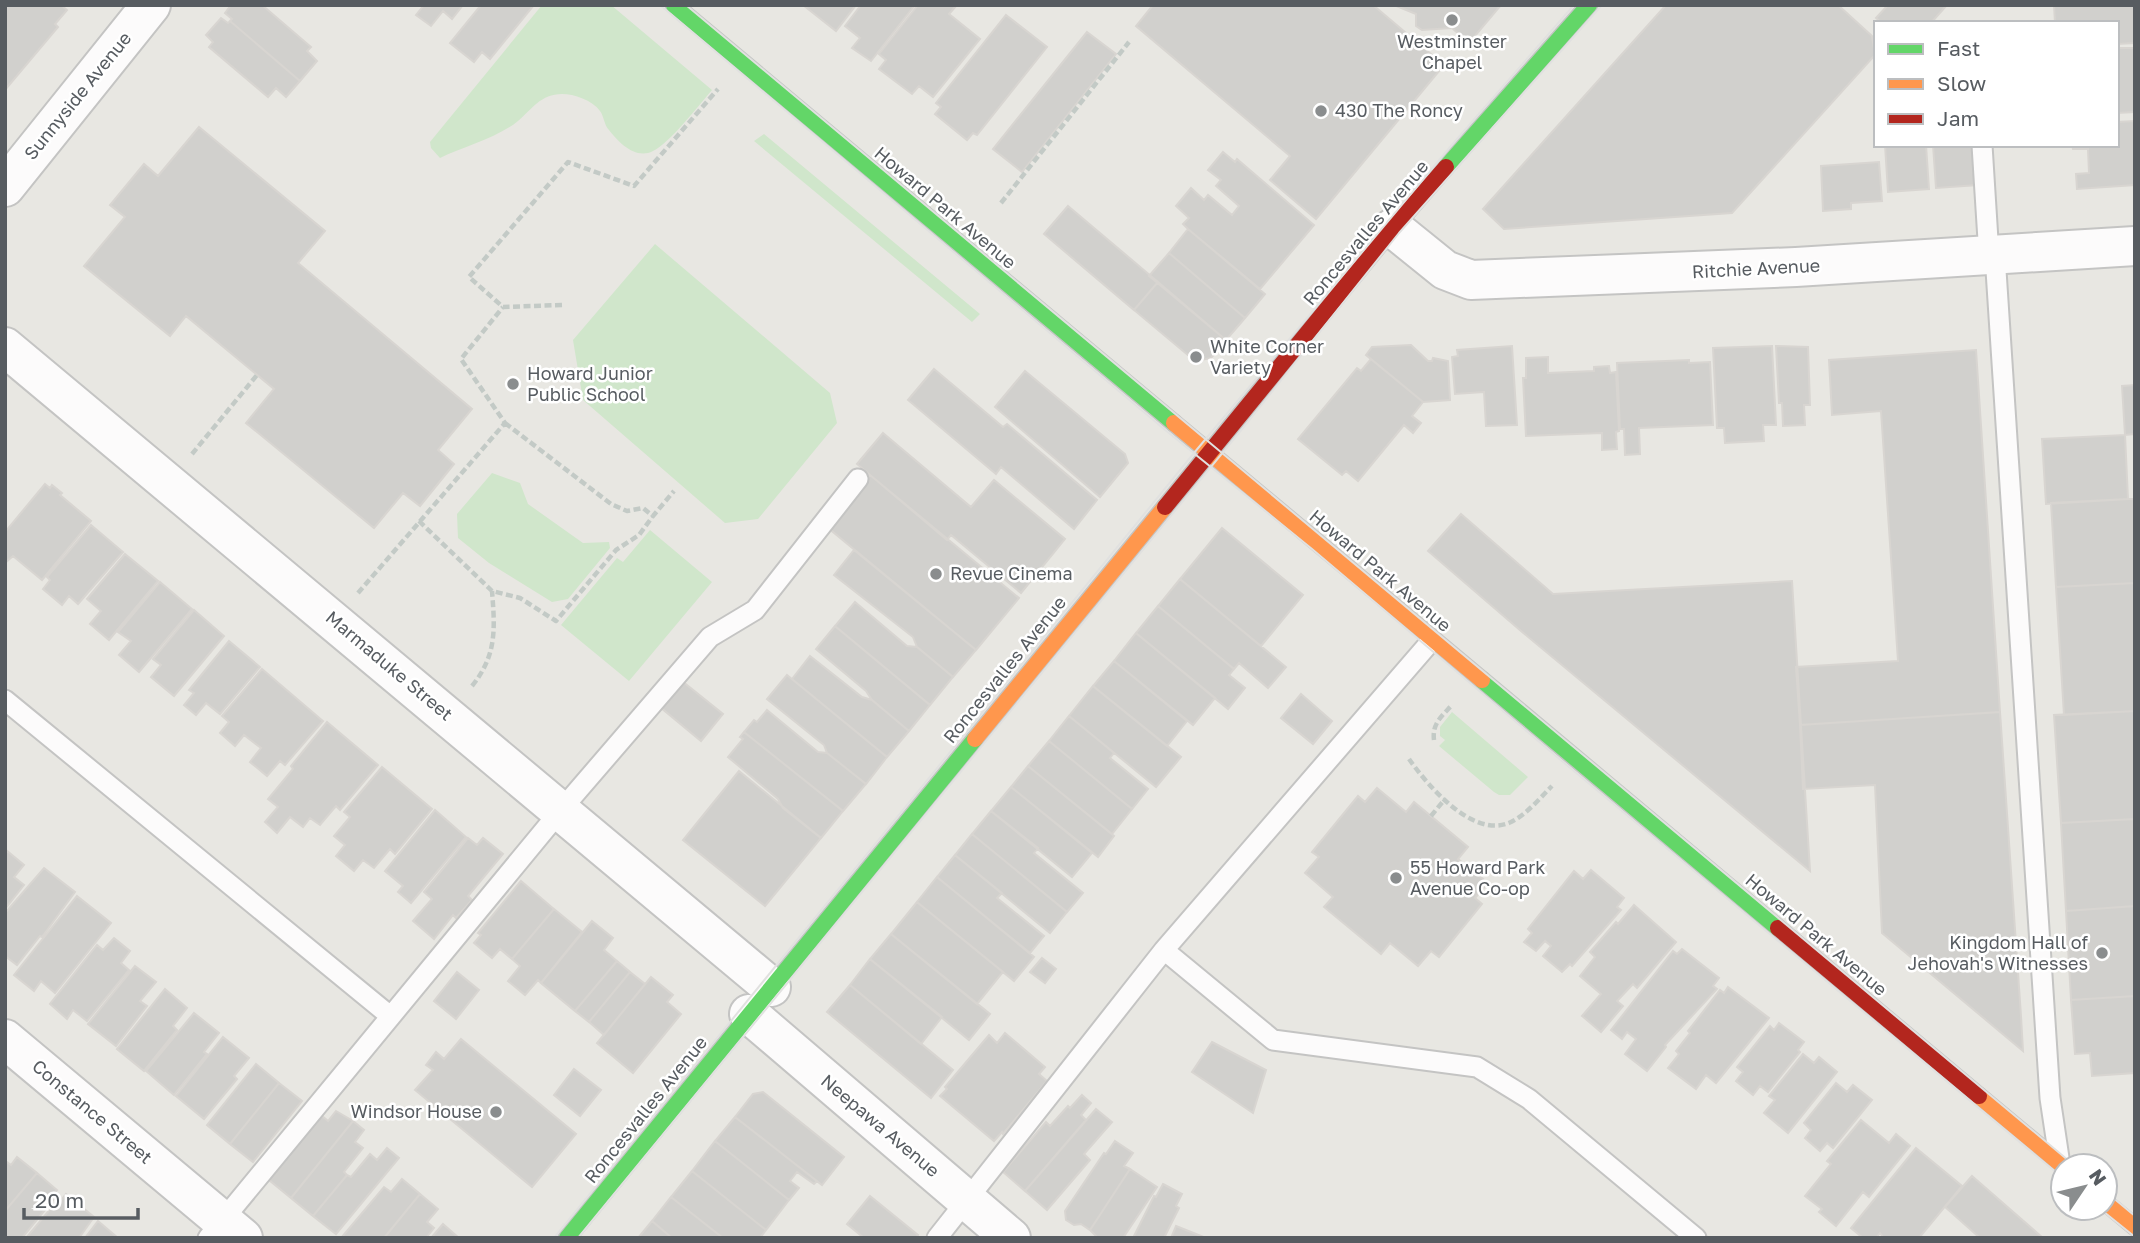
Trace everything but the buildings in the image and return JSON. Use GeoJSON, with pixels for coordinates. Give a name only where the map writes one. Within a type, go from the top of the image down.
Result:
{"type":"FeatureCollection","features":[{"type":"Feature","properties":{"kind":"street","name":"Sunnyside Avenue"},"geometry":{"type":"LineString","coordinates":[[5,187],[151,5]]}},
{"type":"Feature","properties":{"kind":"street","name":"Howard Park Avenue"},"geometry":{"type":"LineString","coordinates":[[674,5],[2049,1154]]}},
{"type":"Feature","properties":{"kind":"street","name":"Roncesvalles Avenue"},"geometry":{"type":"LineString","coordinates":[[567,1238],[1393,229],[1589,5]]}},
{"type":"Feature","properties":{"kind":"street","name":"Ritchie Avenue"},"geometry":{"type":"LineString","coordinates":[[1393,229],[1445,270],[1471,280],[1797,267],[2135,246]]}},
{"type":"Feature","properties":{"kind":"street","name":"Marmaduke Street"},"geometry":{"type":"LineString","coordinates":[[5,347],[561,810],[760,1000]]}},
{"type":"Feature","properties":{"kind":"street","name":"Neepawa Avenue"},"geometry":{"type":"LineString","coordinates":[[760,1000],[1011,1238]]}},
{"type":"Feature","properties":{"kind":"street","name":"Constance Street"},"geometry":{"type":"LineString","coordinates":[[5,1040],[224,1232]]}},
{"type":"Feature","properties":{"kind":"street"},"geometry":{"type":"LineString","coordinates":[[2119,1214],[2135,1227]]}},
{"type":"Feature","properties":{"kind":"lane"},"geometry":{"type":"LineString","coordinates":[[1982,147],[1992,255],[2050,1098],[2060,1152]]}},
{"type":"Feature","properties":{"kind":"lane"},"geometry":{"type":"LineString","coordinates":[[224,1232],[389,1015],[561,810],[710,637],[755,610],[858,479]]}},
{"type":"Feature","properties":{"kind":"lane"},"geometry":{"type":"LineString","coordinates":[[937,1238],[1164,950],[1433,640]]}},
{"type":"Feature","properties":{"kind":"lane"},"geometry":{"type":"LineString","coordinates":[[5,700],[389,1015]]}},
{"type":"Feature","properties":{"kind":"lane"},"geometry":{"type":"LineString","coordinates":[[1164,950],[1273,1040],[1477,1067],[1528,1098],[1696,1238]]}},
{"type":"Feature","properties":{"kind":"path"},"geometry":{"type":"LineString","coordinates":[[1001,203],[1129,42]]}},
{"type":"Feature","properties":{"kind":"path"},"geometry":{"type":"LineString","coordinates":[[562,305],[503,307],[469,277],[568,162],[634,186],[718,88]]}},
{"type":"Feature","properties":{"kind":"path"},"geometry":{"type":"LineString","coordinates":[[503,307],[461,359],[506,422],[611,504],[627,511],[643,508],[653,516]]}},
{"type":"Feature","properties":{"kind":"path"},"geometry":{"type":"LineString","coordinates":[[187,460],[257,375]]}},
{"type":"Feature","properties":{"kind":"path"},"geometry":{"type":"LineString","coordinates":[[354,598],[506,422]]}},
{"type":"Feature","properties":{"kind":"path"},"geometry":{"type":"LineString","coordinates":[[419,521],[492,591],[520,598],[556,621],[616,550],[639,535],[674,491]]}},
{"type":"Feature","properties":{"kind":"path"},"geometry":{"type":"LineString","coordinates":[[467,692],[490,660],[495,625],[492,591]]}},
{"type":"Feature","properties":{"kind":"path"},"geometry":{"type":"LineString","coordinates":[[1434,740],[1432,730],[1454,702]]}},
{"type":"Feature","properties":{"kind":"path"},"geometry":{"type":"LineString","coordinates":[[1409,759],[1419,775],[1470,820],[1492,827],[1511,822],[1527,811],[1552,785]]}},
{"type":"Feature","properties":{"kind":"path"},"geometry":{"type":"LineString","coordinates":[[1432,816],[1445,799]]}},
{"type":"Feature","properties":{"kind":"green space"},"geometry":{"type":"Polygon","coordinates":[[[542,5],[611,5],[712,90],[684,124],[660,147],[647,153],[634,152],[623,145],[607,128],[597,107],[577,96],[562,94],[543,99],[501,132],[440,158],[431,148],[430,142],[542,5]]]}},
{"type":"Feature","properties":{"kind":"green space"},"geometry":{"type":"Polygon","coordinates":[[[764,134],[980,314],[972,322],[754,141],[764,134]]]}},
{"type":"Feature","properties":{"kind":"green space"},"geometry":{"type":"Polygon","coordinates":[[[655,244],[830,393],[837,423],[758,519],[725,523],[583,400],[573,340],[655,244]]]}},
{"type":"Feature","properties":{"kind":"green space"},"geometry":{"type":"Polygon","coordinates":[[[492,473],[520,483],[528,504],[583,543],[609,542],[610,548],[568,599],[552,602],[489,563],[458,538],[457,514],[492,473]]]}},
{"type":"Feature","properties":{"kind":"green space"},"geometry":{"type":"Polygon","coordinates":[[[650,530],[712,582],[629,681],[561,625],[617,558],[623,562],[650,530]]]}},
{"type":"Feature","properties":{"kind":"green space"},"geometry":{"type":"Polygon","coordinates":[[[1452,712],[1528,777],[1510,795],[1494,792],[1439,746],[1445,740],[1440,736],[1440,727],[1452,712]]]}},
{"type":"Feature","properties":{"kind":"tram line"},"geometry":{"type":"LineString","coordinates":[[660,5],[2049,1166]]}},
{"type":"Feature","properties":{"kind":"tram line"},"geometry":{"type":"LineString","coordinates":[[686,5],[2058,1152]]}},
{"type":"Feature","properties":{"kind":"tram line"},"geometry":{"type":"LineString","coordinates":[[554,1238],[1194,453],[1451,146],[1574,5]]}},
{"type":"Feature","properties":{"kind":"tram line"},"geometry":{"type":"LineString","coordinates":[[578,1238],[1247,423],[1399,233],[1602,5]]}},
{"type":"Feature","properties":{"kind":"tram line"},"geometry":{"type":"LineString","coordinates":[[2119,1203],[2135,1216]]}},
{"type":"Feature","properties":{"kind":"tram line"},"geometry":{"type":"LineString","coordinates":[[2116,1222],[2135,1237]]}},
{"type":"Feature","properties":{"kind":"traffic: fast"},"geometry":{"type":"LineString","coordinates":[[674,5],[1174,423]]}},
{"type":"Feature","properties":{"kind":"traffic: fast"},"geometry":{"type":"LineString","coordinates":[[1446,167],[1589,5]]}},
{"type":"Feature","properties":{"kind":"traffic: fast"},"geometry":{"type":"LineString","coordinates":[[1482,680],[1778,928]]}},
{"type":"Feature","properties":{"kind":"traffic: fast"},"geometry":{"type":"LineString","coordinates":[[567,1238],[975,739]]}},
{"type":"Feature","properties":{"kind":"traffic: slow"},"geometry":{"type":"LineString","coordinates":[[1174,423],[1482,680]]}},
{"type":"Feature","properties":{"kind":"traffic: slow"},"geometry":{"type":"LineString","coordinates":[[975,739],[1165,507]]}},
{"type":"Feature","properties":{"kind":"traffic: slow"},"geometry":{"type":"LineString","coordinates":[[1979,1096],[2049,1154]]}},
{"type":"Feature","properties":{"kind":"traffic: slow"},"geometry":{"type":"LineString","coordinates":[[2119,1214],[2135,1227]]}},
{"type":"Feature","properties":{"kind":"traffic: jam"},"geometry":{"type":"LineString","coordinates":[[1165,507],[1446,167]]}},
{"type":"Feature","properties":{"kind":"traffic: jam"},"geometry":{"type":"LineString","coordinates":[[1778,928],[1979,1096]]}},
{"type":"Feature","properties":{"kind":"place","name":"Westminster Chapel"},"geometry":{"type":"Point","coordinates":[1452,20]}},
{"type":"Feature","properties":{"kind":"place","name":"430 The Roncy"},"geometry":{"type":"Point","coordinates":[1321,111]}},
{"type":"Feature","properties":{"kind":"place","name":"White Corner Variety"},"geometry":{"type":"Point","coordinates":[1196,357]}},
{"type":"Feature","properties":{"kind":"place","name":"Howard Junior Public School"},"geometry":{"type":"Point","coordinates":[513,384]}},
{"type":"Feature","properties":{"kind":"place","name":"Revue Cinema"},"geometry":{"type":"Point","coordinates":[936,574]}},
{"type":"Feature","properties":{"kind":"place","name":"55 Howard Park Avenue Co-op"},"geometry":{"type":"Point","coordinates":[1396,878]}},
{"type":"Feature","properties":{"kind":"place","name":"Kingdom Hall of Jehovah's Witnesses"},"geometry":{"type":"Point","coordinates":[2102,953]}},
{"type":"Feature","properties":{"kind":"place","name":"Windsor House"},"geometry":{"type":"Point","coordinates":[496,1112]}}]}
